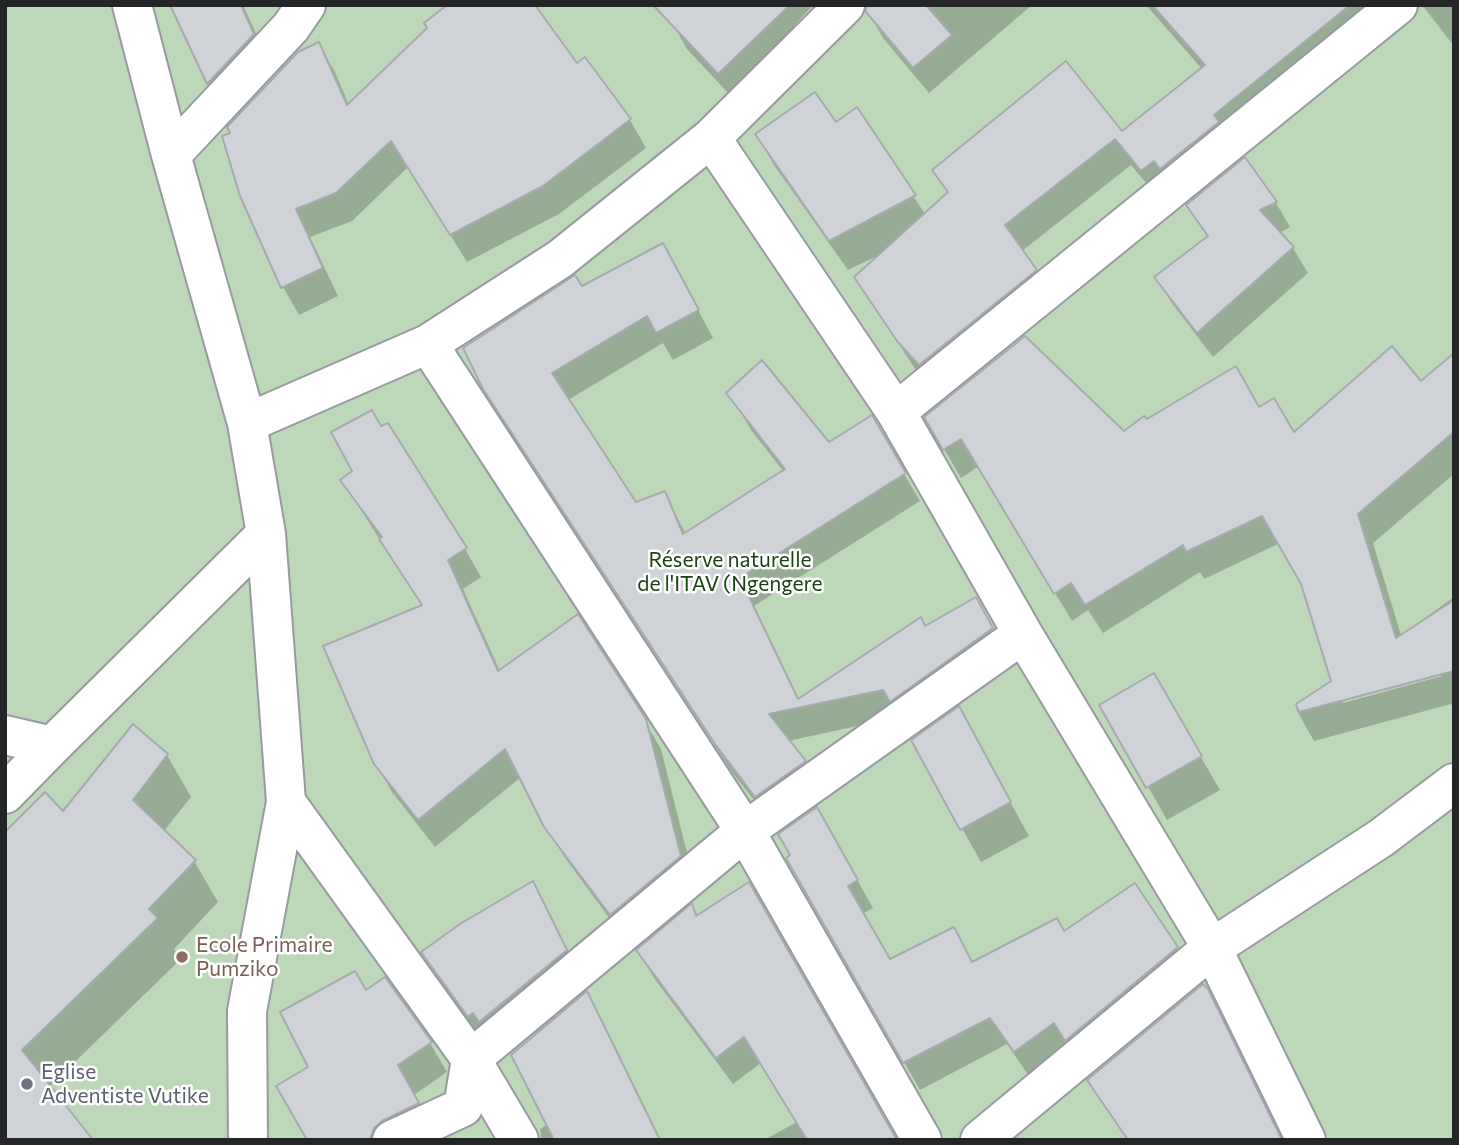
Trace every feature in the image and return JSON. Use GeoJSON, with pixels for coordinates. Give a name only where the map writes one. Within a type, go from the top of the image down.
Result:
{"type":"FeatureCollection","features":[{"type":"Feature","properties":{"kind":"street"},"geometry":{"type":"LineString","coordinates":[[132,5],[171,155],[247,423],[266,534],[286,802],[247,1011],[248,1140]]}},
{"type":"Feature","properties":{"kind":"street"},"geometry":{"type":"LineString","coordinates":[[171,155],[290,27],[306,5]]}},
{"type":"Feature","properties":{"kind":"street"},"geometry":{"type":"LineString","coordinates":[[247,423],[428,344],[560,259],[711,138],[845,5]]}},
{"type":"Feature","properties":{"kind":"street"},"geometry":{"type":"LineString","coordinates":[[896,412],[1398,5]]}},
{"type":"Feature","properties":{"kind":"street"},"geometry":{"type":"LineString","coordinates":[[711,138],[896,412],[1023,634],[1212,948],[1306,1140]]}},
{"type":"Feature","properties":{"kind":"street"},"geometry":{"type":"LineString","coordinates":[[428,344],[745,831],[922,1140]]}},
{"type":"Feature","properties":{"kind":"street"},"geometry":{"type":"LineString","coordinates":[[5,794],[266,534]]}},
{"type":"Feature","properties":{"kind":"street"},"geometry":{"type":"LineString","coordinates":[[391,1140],[463,1107],[471,1059],[745,831],[1023,634]]}},
{"type":"Feature","properties":{"kind":"street"},"geometry":{"type":"LineString","coordinates":[[5,735],[52,746]]}},
{"type":"Feature","properties":{"kind":"street"},"geometry":{"type":"LineString","coordinates":[[981,1140],[1212,948],[1381,838],[1454,783]]}},
{"type":"Feature","properties":{"kind":"street"},"geometry":{"type":"LineString","coordinates":[[286,802],[471,1059],[519,1140]]}},
{"type":"Feature","properties":{"kind":"green space","name":"Réserve naturelle de l'ITAV (Ngengere"},"geometry":{"type":"Polygon","coordinates":[[[5,5],[1454,5],[1454,1140],[5,1140],[5,5]]]}},
{"type":"Feature","properties":{"kind":"building"},"geometry":{"type":"Polygon","coordinates":[[[170,5],[241,5],[254,34],[207,84],[170,5]]]}},
{"type":"Feature","properties":{"kind":"building"},"geometry":{"type":"Polygon","coordinates":[[[447,5],[535,5],[577,63],[585,57],[631,119],[543,186],[450,235],[391,141],[336,193],[296,209],[323,268],[281,288],[240,196],[222,136],[230,133],[227,127],[298,52],[319,42],[347,105],[427,28],[424,23],[447,5]]]}},
{"type":"Feature","properties":{"kind":"building"},"geometry":{"type":"Polygon","coordinates":[[[653,5],[790,5],[718,74],[653,5]]]}},
{"type":"Feature","properties":{"kind":"building"},"geometry":{"type":"Polygon","coordinates":[[[866,5],[926,5],[952,35],[913,68],[866,12],[866,5]]]}},
{"type":"Feature","properties":{"kind":"building"},"geometry":{"type":"Polygon","coordinates":[[[1152,5],[1350,5],[1214,115],[1219,122],[1160,169],[1154,161],[1141,171],[1115,139],[1005,225],[1037,270],[919,365],[897,341],[854,277],[948,192],[932,170],[1066,61],[1122,131],[1205,65],[1152,5]]]}},
{"type":"Feature","properties":{"kind":"building"},"geometry":{"type":"Polygon","coordinates":[[[815,92],[836,122],[857,107],[916,195],[829,241],[755,134],[815,92]]]}},
{"type":"Feature","properties":{"kind":"building"},"geometry":{"type":"Polygon","coordinates":[[[1245,157],[1277,202],[1260,210],[1294,247],[1197,333],[1154,277],[1208,236],[1186,205],[1245,157]]]}},
{"type":"Feature","properties":{"kind":"building"},"geometry":{"type":"Polygon","coordinates":[[[663,243],[699,310],[656,333],[647,316],[552,373],[636,502],[665,491],[683,534],[785,469],[726,393],[762,360],[829,442],[872,415],[906,473],[740,578],[798,699],[921,617],[925,626],[976,597],[993,628],[890,702],[883,690],[769,714],[806,761],[755,797],[715,744],[483,389],[463,348],[575,275],[582,286],[663,243]]]}},
{"type":"Feature","properties":{"kind":"building"},"geometry":{"type":"Polygon","coordinates":[[[1025,336],[1124,431],[1144,416],[1147,419],[1236,366],[1259,407],[1274,398],[1294,432],[1392,346],[1421,381],[1454,353],[1454,432],[1358,514],[1396,638],[1454,600],[1454,671],[1299,712],[1296,704],[1331,681],[1301,584],[1262,516],[1186,552],[1183,545],[1085,605],[1071,583],[1054,594],[961,439],[943,450],[924,417],[1025,336]]]}},
{"type":"Feature","properties":{"kind":"building"},"geometry":{"type":"Polygon","coordinates":[[[372,410],[381,426],[388,423],[467,548],[448,560],[498,671],[578,614],[646,719],[681,856],[610,915],[544,827],[505,749],[418,820],[374,764],[323,646],[422,605],[379,539],[382,537],[340,480],[352,471],[331,432],[372,410]]]}},
{"type":"Feature","properties":{"kind":"building"},"geometry":{"type":"Polygon","coordinates":[[[1154,673],[1202,756],[1146,788],[1099,705],[1154,673]]]}},
{"type":"Feature","properties":{"kind":"building"},"geometry":{"type":"Polygon","coordinates":[[[959,706],[1011,802],[960,830],[911,740],[959,706]]]}},
{"type":"Feature","properties":{"kind":"building"},"geometry":{"type":"Polygon","coordinates":[[[133,724],[168,754],[133,800],[196,860],[149,909],[158,918],[22,1050],[93,1140],[5,1140],[5,832],[45,792],[63,811],[133,724]]]}},
{"type":"Feature","properties":{"kind":"building"},"geometry":{"type":"Polygon","coordinates":[[[817,807],[858,880],[848,886],[890,959],[954,927],[972,962],[1057,918],[1064,931],[1135,883],[1178,947],[1065,1041],[1054,1023],[1014,1052],[990,1018],[903,1063],[786,858],[790,855],[778,834],[817,807]]]}},
{"type":"Feature","properties":{"kind":"building"},"geometry":{"type":"Polygon","coordinates":[[[533,881],[567,950],[479,1022],[473,1013],[468,1017],[421,952],[460,924],[533,881]]]}},
{"type":"Feature","properties":{"kind":"building"},"geometry":{"type":"Polygon","coordinates":[[[749,882],[897,1140],[807,1140],[744,1037],[716,1058],[636,950],[692,903],[696,916],[749,882]]]}},
{"type":"Feature","properties":{"kind":"building"},"geometry":{"type":"Polygon","coordinates":[[[355,971],[366,990],[385,977],[432,1042],[398,1065],[419,1103],[382,1121],[374,1128],[370,1140],[307,1140],[276,1086],[308,1067],[280,1012],[355,971]]]}},
{"type":"Feature","properties":{"kind":"building"},"geometry":{"type":"Polygon","coordinates":[[[1203,984],[1208,989],[1282,1140],[1128,1140],[1087,1080],[1203,984]]]}},
{"type":"Feature","properties":{"kind":"building"},"geometry":{"type":"Polygon","coordinates":[[[587,991],[660,1140],[554,1140],[511,1055],[587,991]]]}},
{"type":"Feature","properties":{"kind":"place","name":"Ecole Primaire Pumziko"},"geometry":{"type":"Point","coordinates":[182,957]}},
{"type":"Feature","properties":{"kind":"place","name":"Eglise Adventiste Vutike"},"geometry":{"type":"Point","coordinates":[27,1084]}}]}
